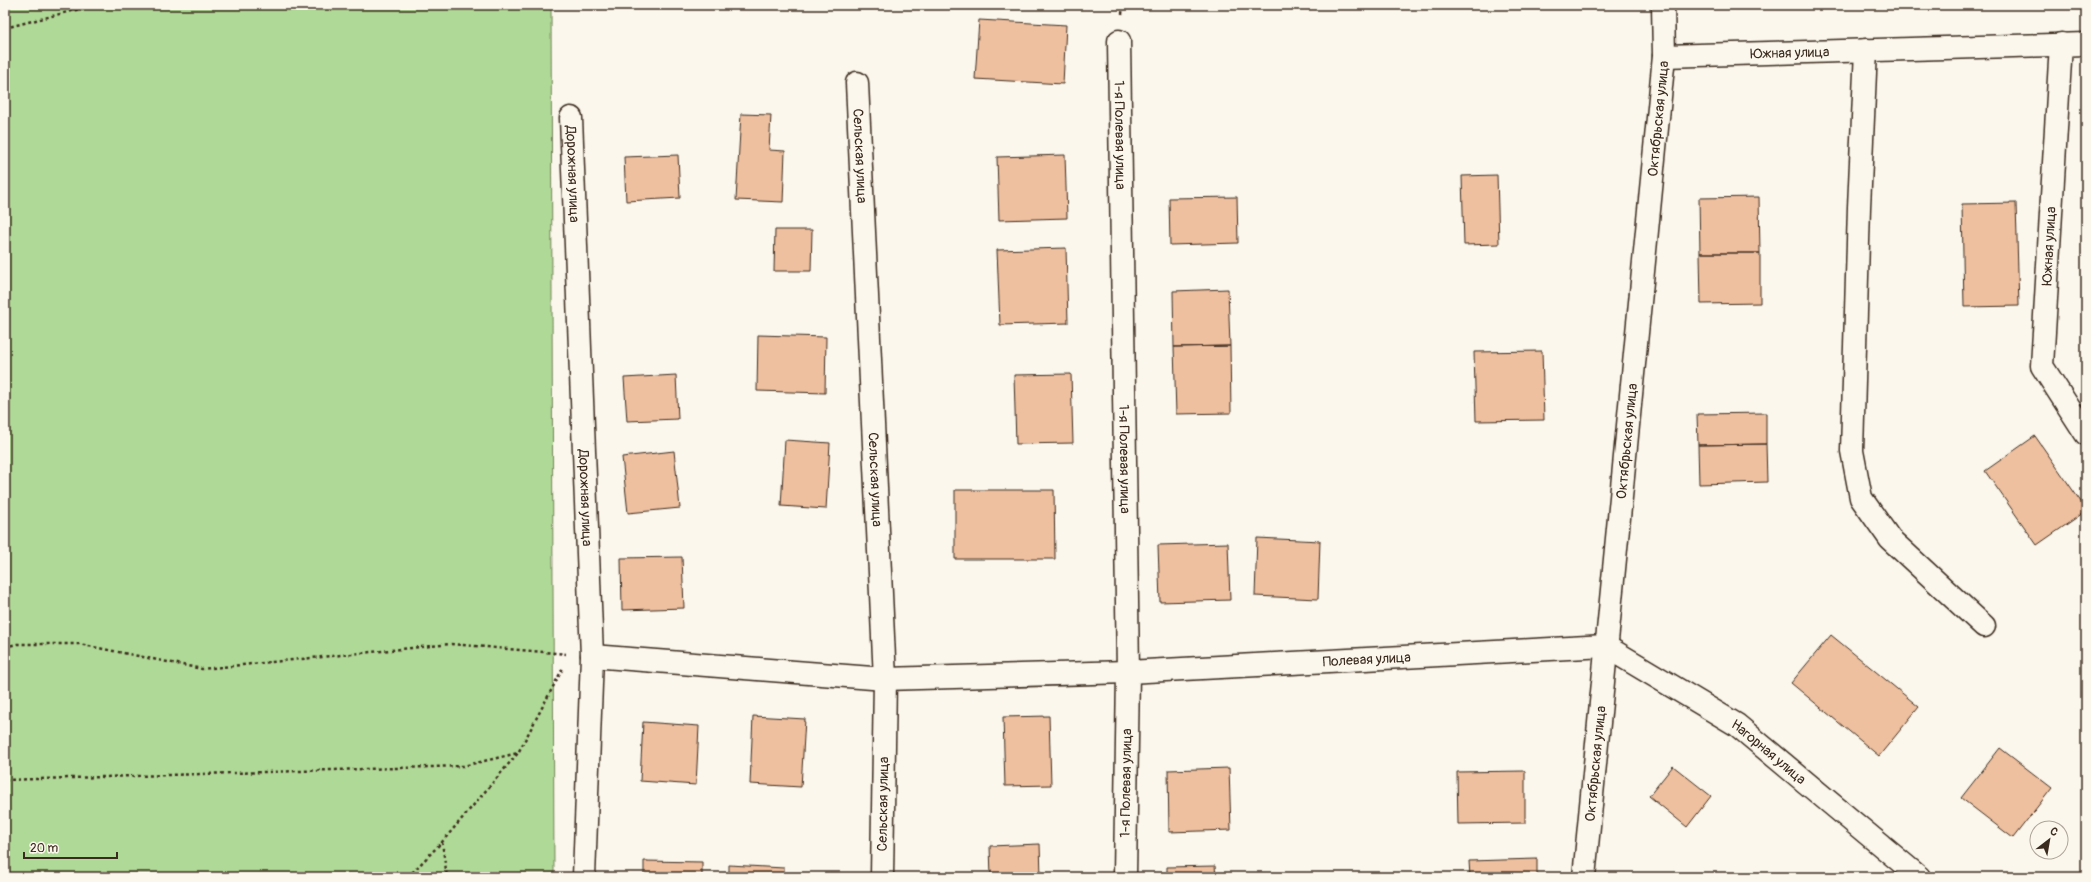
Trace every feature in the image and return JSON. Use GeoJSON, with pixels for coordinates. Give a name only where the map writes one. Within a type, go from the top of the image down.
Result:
{"type":"FeatureCollection","features":[{"type":"Feature","properties":{"kind":"street","name":"Октябрьская улица"},"geometry":{"type":"LineString","coordinates":[[1584,877],[1605,646],[1664,56],[1663,5]]}},
{"type":"Feature","properties":{"kind":"street","name":"1-я Полевая улица"},"geometry":{"type":"LineString","coordinates":[[1119,41],[1128,672],[1125,877]]}},
{"type":"Feature","properties":{"kind":"street","name":"Южная улица"},"geometry":{"type":"LineString","coordinates":[[2061,44],[2042,366],[2086,434]]}},
{"type":"Feature","properties":{"kind":"street","name":"Южная улица"},"geometry":{"type":"LineString","coordinates":[[1664,56],[2086,44]]}},
{"type":"Feature","properties":{"kind":"street"},"geometry":{"type":"LineString","coordinates":[[1866,50],[1859,207],[1852,451],[1861,498],[1890,539],[1984,626]]}},
{"type":"Feature","properties":{"kind":"street","name":"Сельская улица"},"geometry":{"type":"LineString","coordinates":[[857,83],[885,678],[882,877]]}},
{"type":"Feature","properties":{"kind":"street","name":"Дорожная улица"},"geometry":{"type":"LineString","coordinates":[[571,118],[592,656],[584,877]]}},
{"type":"Feature","properties":{"kind":"street","name":"Полевая улица"},"geometry":{"type":"LineString","coordinates":[[592,656],[885,678],[1128,672],[1605,646]]}},
{"type":"Feature","properties":{"kind":"street","name":"Нагорная улица"},"geometry":{"type":"LineString","coordinates":[[1605,646],[1737,725],[1918,877]]}},
{"type":"Feature","properties":{"kind":"path"},"geometry":{"type":"LineString","coordinates":[[5,28],[95,5]]}},
{"type":"Feature","properties":{"kind":"path"},"geometry":{"type":"LineString","coordinates":[[5,648],[17,644],[79,644],[202,668],[451,644],[592,656]]}},
{"type":"Feature","properties":{"kind":"path"},"geometry":{"type":"LineString","coordinates":[[408,877],[442,842],[518,753],[570,655]]}},
{"type":"Feature","properties":{"kind":"path"},"geometry":{"type":"LineString","coordinates":[[5,780],[463,766],[518,753]]}},
{"type":"Feature","properties":{"kind":"path"},"geometry":{"type":"LineString","coordinates":[[442,842],[447,877]]}},
{"type":"Feature","properties":{"kind":"green space"},"geometry":{"type":"Polygon","coordinates":[[[5,5],[551,5],[554,877],[5,877],[5,5]]]}},
{"type":"Feature","properties":{"kind":"building"},"geometry":{"type":"Polygon","coordinates":[[[979,20],[1066,25],[1063,84],[975,79],[979,20]]]}},
{"type":"Feature","properties":{"kind":"building"},"geometry":{"type":"Polygon","coordinates":[[[741,114],[771,115],[769,150],[785,151],[783,202],[736,200],[741,114]]]}},
{"type":"Feature","properties":{"kind":"building"},"geometry":{"type":"Polygon","coordinates":[[[678,155],[680,198],[626,201],[624,157],[678,155]]]}},
{"type":"Feature","properties":{"kind":"building"},"geometry":{"type":"Polygon","coordinates":[[[1065,155],[1067,218],[999,220],[997,157],[1065,155]]]}},
{"type":"Feature","properties":{"kind":"building"},"geometry":{"type":"Polygon","coordinates":[[[1497,175],[1499,244],[1464,245],[1462,176],[1497,175]]]}},
{"type":"Feature","properties":{"kind":"building"},"geometry":{"type":"Polygon","coordinates":[[[1237,197],[1238,243],[1170,245],[1169,198],[1237,197]]]}},
{"type":"Feature","properties":{"kind":"building"},"geometry":{"type":"Polygon","coordinates":[[[1759,197],[1760,253],[1700,253],[1699,198],[1759,197]]]}},
{"type":"Feature","properties":{"kind":"building"},"geometry":{"type":"Polygon","coordinates":[[[2016,203],[2019,306],[1964,307],[1962,204],[2016,203]]]}},
{"type":"Feature","properties":{"kind":"building"},"geometry":{"type":"Polygon","coordinates":[[[775,230],[812,230],[811,271],[774,271],[775,230]]]}},
{"type":"Feature","properties":{"kind":"building"},"geometry":{"type":"Polygon","coordinates":[[[1066,248],[1068,323],[1000,325],[997,250],[1066,248]]]}},
{"type":"Feature","properties":{"kind":"building"},"geometry":{"type":"Polygon","coordinates":[[[1700,253],[1760,253],[1760,303],[1701,304],[1700,253]]]}},
{"type":"Feature","properties":{"kind":"building"},"geometry":{"type":"Polygon","coordinates":[[[1228,289],[1230,346],[1174,347],[1173,291],[1228,289]]]}},
{"type":"Feature","properties":{"kind":"building"},"geometry":{"type":"Polygon","coordinates":[[[758,335],[826,337],[825,393],[757,391],[758,335]]]}},
{"type":"Feature","properties":{"kind":"building"},"geometry":{"type":"Polygon","coordinates":[[[1230,346],[1231,413],[1176,414],[1174,347],[1230,346]]]}},
{"type":"Feature","properties":{"kind":"building"},"geometry":{"type":"Polygon","coordinates":[[[1542,351],[1544,420],[1476,421],[1474,352],[1542,351]]]}},
{"type":"Feature","properties":{"kind":"building"},"geometry":{"type":"Polygon","coordinates":[[[1071,374],[1073,443],[1016,444],[1014,375],[1071,374]]]}},
{"type":"Feature","properties":{"kind":"building"},"geometry":{"type":"Polygon","coordinates":[[[676,375],[678,419],[627,421],[624,378],[676,375]]]}},
{"type":"Feature","properties":{"kind":"building"},"geometry":{"type":"Polygon","coordinates":[[[1766,413],[1766,444],[1698,445],[1697,414],[1766,413]]]}},
{"type":"Feature","properties":{"kind":"building"},"geometry":{"type":"Polygon","coordinates":[[[2035,436],[2086,509],[2086,511],[2037,545],[1985,471],[2035,436]]]}},
{"type":"Feature","properties":{"kind":"building"},"geometry":{"type":"Polygon","coordinates":[[[785,440],[830,443],[826,509],[781,506],[785,440]]]}},
{"type":"Feature","properties":{"kind":"building"},"geometry":{"type":"Polygon","coordinates":[[[1766,444],[1767,482],[1699,484],[1698,445],[1766,444]]]}},
{"type":"Feature","properties":{"kind":"building"},"geometry":{"type":"Polygon","coordinates":[[[674,451],[680,508],[628,513],[622,457],[674,451]]]}},
{"type":"Feature","properties":{"kind":"building"},"geometry":{"type":"Polygon","coordinates":[[[955,490],[1054,490],[1055,559],[955,559],[955,490]]]}},
{"type":"Feature","properties":{"kind":"building"},"geometry":{"type":"Polygon","coordinates":[[[1257,538],[1320,541],[1318,599],[1255,596],[1257,538]]]}},
{"type":"Feature","properties":{"kind":"building"},"geometry":{"type":"Polygon","coordinates":[[[1228,543],[1230,600],[1160,602],[1158,545],[1228,543]]]}},
{"type":"Feature","properties":{"kind":"building"},"geometry":{"type":"Polygon","coordinates":[[[682,557],[684,608],[622,610],[621,558],[682,557]]]}},
{"type":"Feature","properties":{"kind":"building"},"geometry":{"type":"Polygon","coordinates":[[[1831,635],[1919,707],[1879,756],[1791,683],[1831,635]]]}},
{"type":"Feature","properties":{"kind":"building"},"geometry":{"type":"Polygon","coordinates":[[[753,716],[805,719],[801,787],[750,784],[753,716]]]}},
{"type":"Feature","properties":{"kind":"building"},"geometry":{"type":"Polygon","coordinates":[[[1049,716],[1051,785],[1005,786],[1003,717],[1049,716]]]}},
{"type":"Feature","properties":{"kind":"building"},"geometry":{"type":"Polygon","coordinates":[[[643,722],[699,726],[696,785],[640,781],[643,722]]]}},
{"type":"Feature","properties":{"kind":"building"},"geometry":{"type":"Polygon","coordinates":[[[2000,748],[2052,788],[2013,838],[1961,798],[2000,748]]]}},
{"type":"Feature","properties":{"kind":"building"},"geometry":{"type":"Polygon","coordinates":[[[1673,766],[1711,796],[1687,827],[1649,796],[1673,766]]]}},
{"type":"Feature","properties":{"kind":"building"},"geometry":{"type":"Polygon","coordinates":[[[1229,768],[1231,830],[1169,832],[1168,770],[1229,768]]]}},
{"type":"Feature","properties":{"kind":"building"},"geometry":{"type":"Polygon","coordinates":[[[1525,771],[1525,823],[1458,824],[1457,772],[1525,771]]]}},
{"type":"Feature","properties":{"kind":"building"},"geometry":{"type":"Polygon","coordinates":[[[1040,844],[1041,877],[991,877],[990,846],[1040,844]]]}},
{"type":"Feature","properties":{"kind":"building"},"geometry":{"type":"Polygon","coordinates":[[[1537,859],[1537,877],[1470,877],[1469,861],[1537,859]]]}},
{"type":"Feature","properties":{"kind":"building"},"geometry":{"type":"Polygon","coordinates":[[[644,861],[702,862],[702,877],[644,877],[644,861]]]}},
{"type":"Feature","properties":{"kind":"building"},"geometry":{"type":"Polygon","coordinates":[[[729,865],[784,868],[784,877],[729,877],[729,865]]]}},
{"type":"Feature","properties":{"kind":"building"},"geometry":{"type":"Polygon","coordinates":[[[1215,866],[1216,877],[1167,877],[1167,867],[1215,866]]]}}]}
